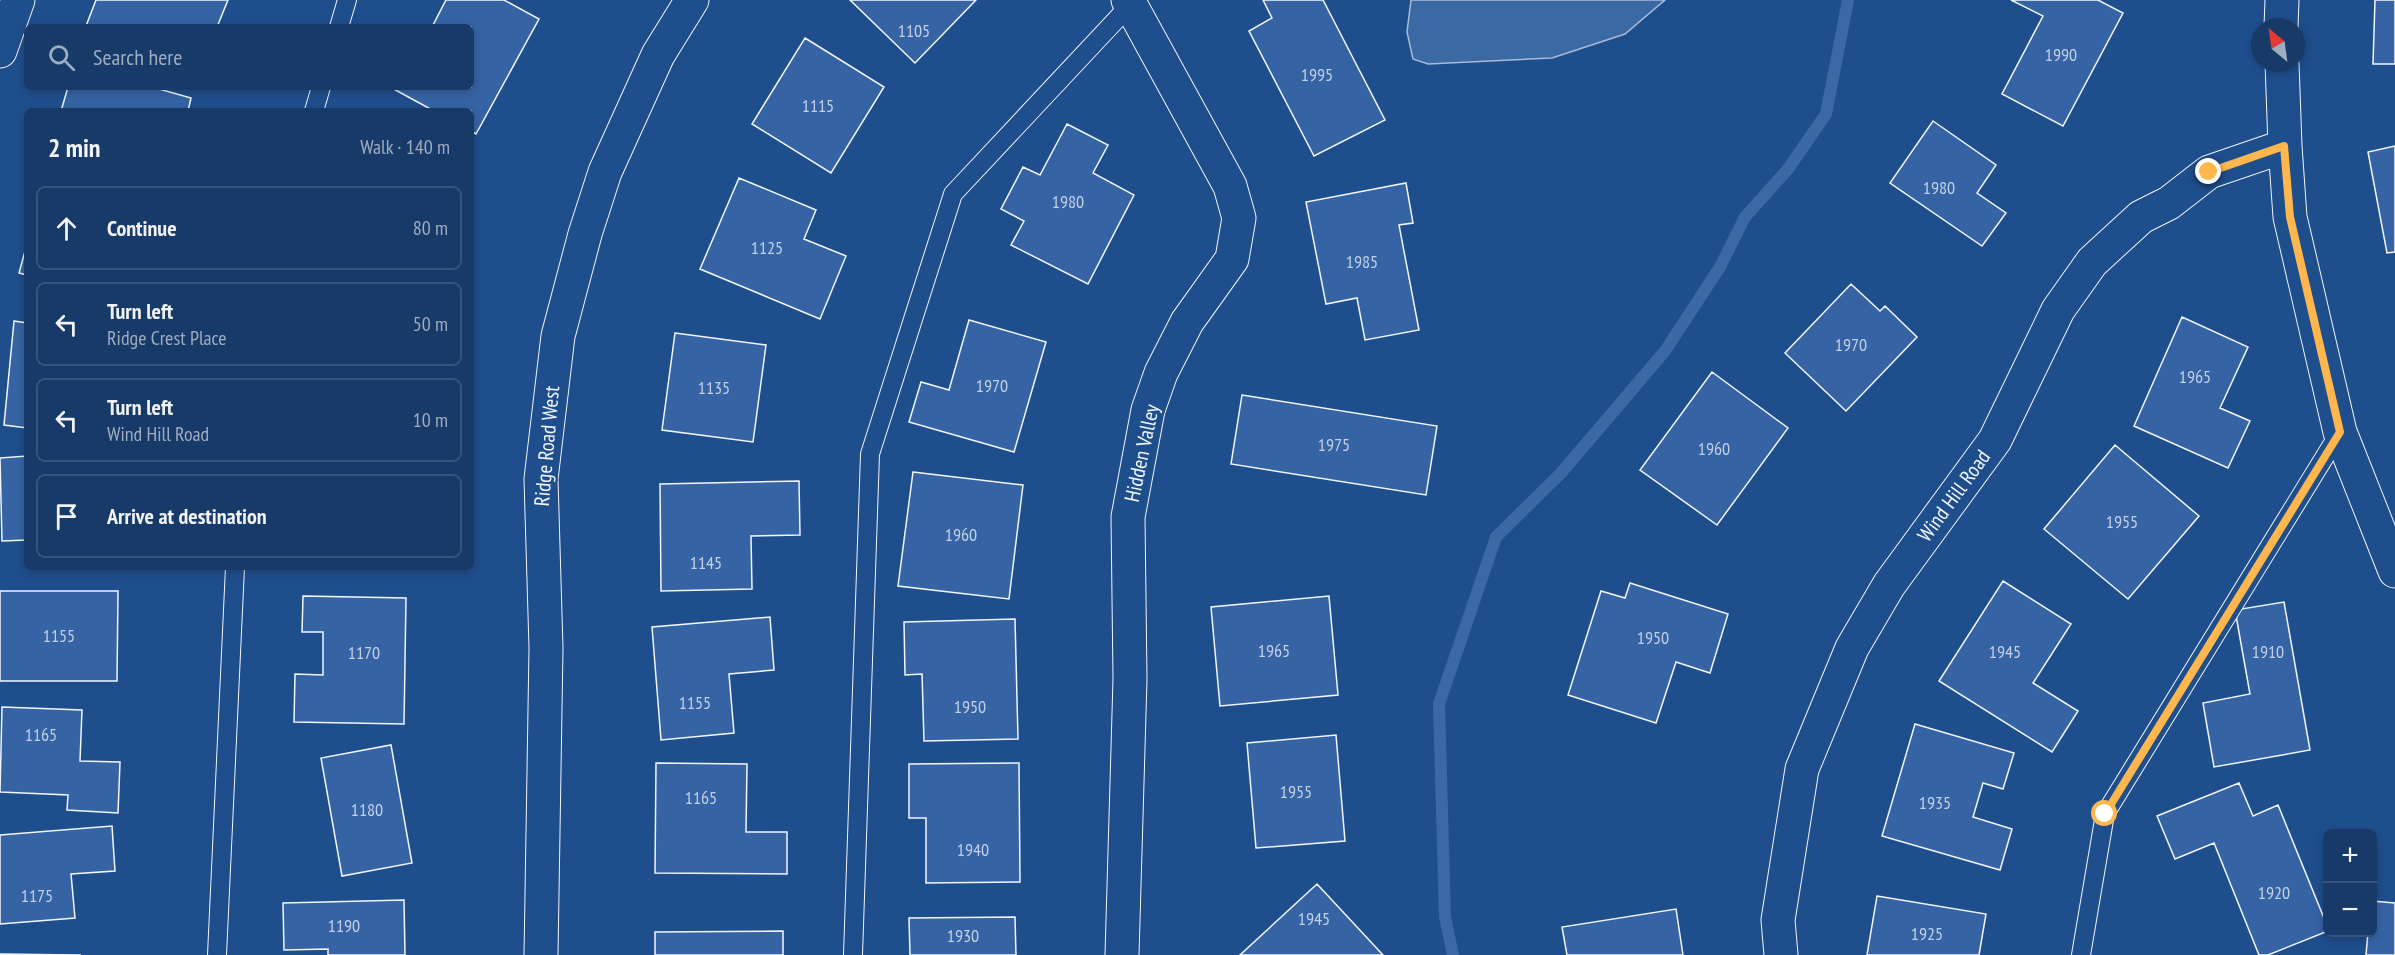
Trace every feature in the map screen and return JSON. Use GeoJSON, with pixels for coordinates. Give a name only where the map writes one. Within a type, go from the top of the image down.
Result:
{"type":"FeatureCollection","features":[{"type":"Feature","properties":{"kind":"street"},"geometry":{"type":"LineString","coordinates":[[0,51],[18,0]]}},
{"type":"Feature","properties":{"kind":"street","name":"Ridge Road West"},"geometry":{"type":"LineString","coordinates":[[541,955],[546,648],[541,480],[558,336],[585,234],[605,172],[658,55],[692,0]]}},
{"type":"Feature","properties":{"kind":"street"},"geometry":{"type":"LineString","coordinates":[[2281,18],[2282,0]]}},
{"type":"Feature","properties":{"kind":"street","name":"Hidden Valley"},"geometry":{"type":"LineString","coordinates":[[1122,955],[1130,679],[1128,518],[1148,410],[1161,373],[1187,321],[1232,260],[1239,218],[1230,186],[1129,2]]}},
{"type":"Feature","properties":{"kind":"street"},"geometry":{"type":"LineString","coordinates":[[2282,72],[2284,146],[2290,217],[2340,432],[2395,571]]}},
{"type":"Feature","properties":{"kind":"street","name":"Wind Hill Road"},"geometry":{"type":"LineString","coordinates":[[1780,955],[1778,920],[1802,769],[1852,648],[1889,585],[1995,440],[2058,310],[2092,262],[2141,217],[2169,202],[2209,172],[2284,146]]}},
{"type":"Feature","properties":{"kind":"lane"},"geometry":{"type":"LineString","coordinates":[[340,24],[347,0]]}},
{"type":"Feature","properties":{"kind":"lane"},"geometry":{"type":"LineString","coordinates":[[853,955],[870,454],[953,194],[1129,2]]}},
{"type":"Feature","properties":{"kind":"lane"},"geometry":{"type":"LineString","coordinates":[[315,108],[320,90]]}},
{"type":"Feature","properties":{"kind":"lane"},"geometry":{"type":"LineString","coordinates":[[2081,955],[2105,814],[2340,432]]}},
{"type":"Feature","properties":{"kind":"lane"},"geometry":{"type":"LineString","coordinates":[[217,955],[235,570]]}},
{"type":"Feature","properties":{"kind":"water"},"geometry":{"type":"Polygon","coordinates":[[[1411,0],[1665,0],[1625,34],[1552,58],[1428,64],[1413,59],[1407,32],[1411,0]]]}},
{"type":"Feature","properties":{"kind":"building"},"geometry":{"type":"Polygon","coordinates":[[[96,0],[228,0],[218,24],[87,24],[96,0]]]}},
{"type":"Feature","properties":{"kind":"building"},"geometry":{"type":"Polygon","coordinates":[[[446,0],[504,0],[539,19],[476,134],[474,133],[474,108],[428,108],[396,90],[474,90],[474,24],[434,24],[446,0]]]}},
{"type":"Feature","properties":{"kind":"building"},"geometry":{"type":"Polygon","coordinates":[[[850,0],[976,0],[915,63],[850,0]]]}},
{"type":"Feature","properties":{"kind":"building"},"geometry":{"type":"Polygon","coordinates":[[[1263,0],[1323,0],[1385,120],[1314,156],[1249,31],[1272,18],[1263,0]]]}},
{"type":"Feature","properties":{"kind":"building"},"geometry":{"type":"Polygon","coordinates":[[[2011,0],[2098,0],[2123,13],[2063,126],[2002,94],[2043,16],[2011,0]]]}},
{"type":"Feature","properties":{"kind":"building"},"geometry":{"type":"Polygon","coordinates":[[[2375,0],[2395,0],[2395,64],[2373,64],[2375,0]]]}},
{"type":"Feature","properties":{"kind":"building"},"geometry":{"type":"Polygon","coordinates":[[[805,38],[884,87],[831,173],[752,124],[805,38]]]}},
{"type":"Feature","properties":{"kind":"building"},"geometry":{"type":"Polygon","coordinates":[[[67,90],[163,90],[191,98],[189,108],[62,108],[67,90]]]}},
{"type":"Feature","properties":{"kind":"building"},"geometry":{"type":"Polygon","coordinates":[[[1933,121],[1996,165],[1977,193],[2006,213],[1982,246],[1890,183],[1933,121]]]}},
{"type":"Feature","properties":{"kind":"building"},"geometry":{"type":"Polygon","coordinates":[[[1067,124],[1108,145],[1093,173],[1134,195],[1088,284],[1011,245],[1024,221],[1001,209],[1023,167],[1040,175],[1067,124]]]}},
{"type":"Feature","properties":{"kind":"building"},"geometry":{"type":"Polygon","coordinates":[[[2395,146],[2395,252],[2387,253],[2368,152],[2395,146]]]}},
{"type":"Feature","properties":{"kind":"building"},"geometry":{"type":"Polygon","coordinates":[[[739,178],[816,210],[804,239],[846,256],[820,319],[700,269],[739,178]]]}},
{"type":"Feature","properties":{"kind":"building"},"geometry":{"type":"Polygon","coordinates":[[[1406,183],[1413,223],[1399,225],[1419,330],[1365,340],[1357,298],[1326,304],[1306,202],[1406,183]]]}},
{"type":"Feature","properties":{"kind":"building"},"geometry":{"type":"Polygon","coordinates":[[[24,255],[24,274],[19,273],[24,255]]]}},
{"type":"Feature","properties":{"kind":"building"},"geometry":{"type":"Polygon","coordinates":[[[1851,284],[1880,311],[1885,306],[1917,337],[1846,411],[1785,353],[1851,284]]]}},
{"type":"Feature","properties":{"kind":"building"},"geometry":{"type":"Polygon","coordinates":[[[2182,317],[2248,347],[2220,408],[2250,421],[2228,468],[2134,426],[2182,317]]]}},
{"type":"Feature","properties":{"kind":"building"},"geometry":{"type":"Polygon","coordinates":[[[969,320],[1046,342],[1014,452],[909,422],[921,382],[949,390],[969,320]]]}},
{"type":"Feature","properties":{"kind":"building"},"geometry":{"type":"Polygon","coordinates":[[[14,321],[24,323],[24,428],[4,425],[14,321]]]}},
{"type":"Feature","properties":{"kind":"building"},"geometry":{"type":"Polygon","coordinates":[[[675,333],[766,345],[753,442],[662,430],[675,333]]]}},
{"type":"Feature","properties":{"kind":"building"},"geometry":{"type":"Polygon","coordinates":[[[1712,372],[1788,428],[1717,525],[1640,470],[1712,372]]]}},
{"type":"Feature","properties":{"kind":"building"},"geometry":{"type":"Polygon","coordinates":[[[1242,395],[1437,426],[1426,495],[1231,464],[1242,395]]]}},
{"type":"Feature","properties":{"kind":"building"},"geometry":{"type":"Polygon","coordinates":[[[2115,445],[2199,516],[2128,599],[2044,529],[2115,445]]]}},
{"type":"Feature","properties":{"kind":"building"},"geometry":{"type":"Polygon","coordinates":[[[24,456],[24,540],[2,541],[0,458],[24,456]]]}},
{"type":"Feature","properties":{"kind":"building"},"geometry":{"type":"Polygon","coordinates":[[[913,472],[1023,485],[1009,599],[898,586],[913,472]]]}},
{"type":"Feature","properties":{"kind":"building"},"geometry":{"type":"Polygon","coordinates":[[[799,481],[800,535],[751,536],[752,589],[661,591],[660,484],[799,481]]]}},
{"type":"Feature","properties":{"kind":"building"},"geometry":{"type":"Polygon","coordinates":[[[2003,581],[2071,624],[2033,683],[2078,711],[2052,752],[1939,681],[2003,581]]]}},
{"type":"Feature","properties":{"kind":"building"},"geometry":{"type":"Polygon","coordinates":[[[1630,583],[1728,614],[1710,673],[1676,662],[1656,723],[1568,695],[1601,591],[1625,598],[1630,583]]]}},
{"type":"Feature","properties":{"kind":"building"},"geometry":{"type":"Polygon","coordinates":[[[0,591],[118,591],[117,681],[0,681],[0,591]]]}},
{"type":"Feature","properties":{"kind":"building"},"geometry":{"type":"Polygon","coordinates":[[[303,596],[406,598],[404,724],[294,722],[295,674],[323,675],[323,632],[302,632],[303,596]]]}},
{"type":"Feature","properties":{"kind":"building"},"geometry":{"type":"Polygon","coordinates":[[[1329,596],[1338,695],[1220,706],[1211,607],[1329,596]]]}},
{"type":"Feature","properties":{"kind":"building"},"geometry":{"type":"Polygon","coordinates":[[[2284,602],[2310,750],[2214,767],[2203,703],[2250,694],[2235,610],[2284,602]]]}},
{"type":"Feature","properties":{"kind":"building"},"geometry":{"type":"Polygon","coordinates":[[[770,617],[774,670],[729,674],[734,733],[661,740],[652,627],[770,617]]]}},
{"type":"Feature","properties":{"kind":"building"},"geometry":{"type":"Polygon","coordinates":[[[1015,619],[1018,739],[924,741],[922,674],[905,675],[904,622],[1015,619]]]}},
{"type":"Feature","properties":{"kind":"building"},"geometry":{"type":"Polygon","coordinates":[[[2,707],[82,710],[80,761],[120,762],[118,813],[67,810],[68,795],[0,792],[2,707]]]}},
{"type":"Feature","properties":{"kind":"building"},"geometry":{"type":"Polygon","coordinates":[[[1915,724],[2014,753],[2003,789],[1983,783],[1973,817],[2012,829],[2000,870],[1882,836],[1915,724]]]}},
{"type":"Feature","properties":{"kind":"building"},"geometry":{"type":"Polygon","coordinates":[[[1336,735],[1345,841],[1256,848],[1247,743],[1336,735]]]}},
{"type":"Feature","properties":{"kind":"building"},"geometry":{"type":"Polygon","coordinates":[[[391,745],[412,863],[342,876],[321,758],[391,745]]]}},
{"type":"Feature","properties":{"kind":"building"},"geometry":{"type":"Polygon","coordinates":[[[656,763],[747,764],[746,832],[787,832],[787,874],[655,873],[656,763]]]}},
{"type":"Feature","properties":{"kind":"building"},"geometry":{"type":"Polygon","coordinates":[[[1019,763],[1020,882],[926,883],[926,818],[909,818],[909,764],[1019,763]]]}},
{"type":"Feature","properties":{"kind":"building"},"geometry":{"type":"Polygon","coordinates":[[[2239,783],[2253,816],[2278,805],[2323,916],[2323,933],[2268,955],[2259,955],[2214,843],[2175,859],[2157,816],[2239,783]]]}},
{"type":"Feature","properties":{"kind":"building"},"geometry":{"type":"Polygon","coordinates":[[[112,826],[115,871],[71,874],[75,918],[0,924],[0,835],[112,826]]]}},
{"type":"Feature","properties":{"kind":"building"},"geometry":{"type":"Polygon","coordinates":[[[1317,884],[1383,955],[1240,955],[1317,884]]]}},
{"type":"Feature","properties":{"kind":"building"},"geometry":{"type":"Polygon","coordinates":[[[1877,896],[1986,914],[1979,955],[1867,955],[1877,896]]]}},
{"type":"Feature","properties":{"kind":"building"},"geometry":{"type":"Polygon","coordinates":[[[404,900],[405,955],[328,955],[328,949],[284,950],[283,903],[404,900]]]}},
{"type":"Feature","properties":{"kind":"building"},"geometry":{"type":"Polygon","coordinates":[[[2377,901],[2395,903],[2395,955],[2366,955],[2368,937],[2377,937],[2377,901]]]}},
{"type":"Feature","properties":{"kind":"building"},"geometry":{"type":"Polygon","coordinates":[[[1676,909],[1683,955],[1567,955],[1562,927],[1676,909]]]}},
{"type":"Feature","properties":{"kind":"building"},"geometry":{"type":"Polygon","coordinates":[[[1015,917],[1016,955],[910,955],[909,918],[1015,917]]]}},
{"type":"Feature","properties":{"kind":"building"},"geometry":{"type":"Polygon","coordinates":[[[783,931],[783,955],[655,955],[655,932],[783,931]]]}},
{"type":"Feature","properties":{"kind":"building"},"geometry":{"type":"Polygon","coordinates":[[[0,954],[81,955],[0,955],[0,954]]]}},
{"type":"Feature","properties":{"kind":"waterway"},"geometry":{"type":"LineString","coordinates":[[1453,955],[1445,917],[1439,704],[1496,537],[1561,473],[1665,351],[1720,267],[1745,217],[1788,169],[1826,114],[1848,0]]}},
{"type":"Feature","properties":{"kind":"route"},"geometry":{"type":"LineString","coordinates":[[2105,814],[2340,432],[2290,217],[2284,146],[2209,172]]}}]}
